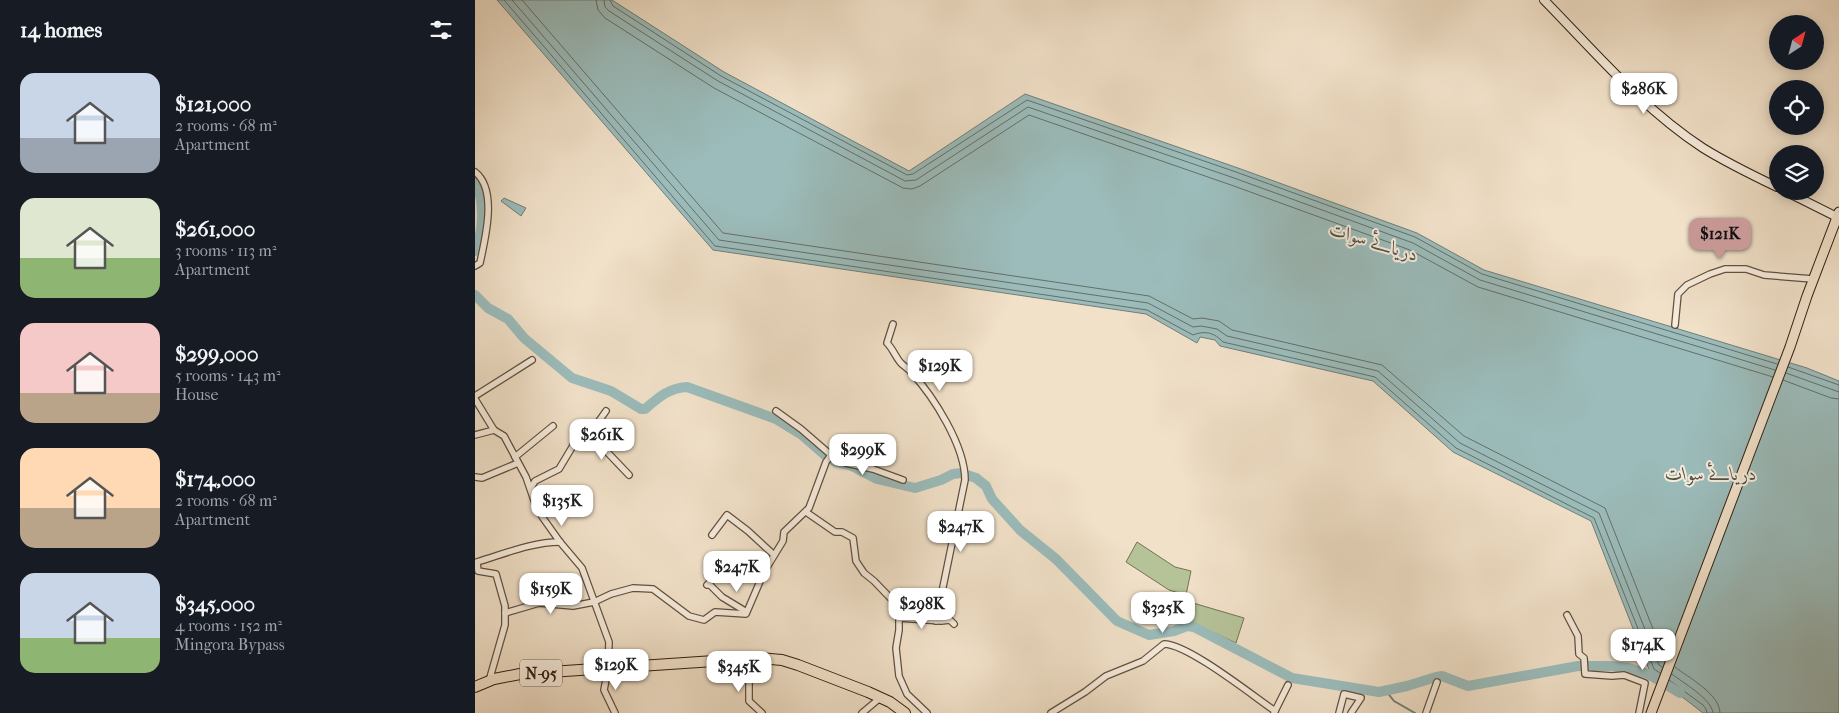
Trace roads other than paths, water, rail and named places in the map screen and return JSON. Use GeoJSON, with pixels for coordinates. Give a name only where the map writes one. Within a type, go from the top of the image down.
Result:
{"type":"FeatureCollection","features":[{"type":"Feature","properties":{"kind":"highway","name":"N-95"},"geometry":{"type":"LineString","coordinates":[[475,687],[489,681],[520,674],[749,659],[782,660],[880,698],[905,713]]}},
{"type":"Feature","properties":{"kind":"main road"},"geometry":{"type":"LineString","coordinates":[[1543,0],[1632,89],[1681,132],[1727,162],[1769,183]]}},
{"type":"Feature","properties":{"kind":"main road"},"geometry":{"type":"LineString","coordinates":[[1651,713],[1790,347],[1813,279],[1836,229],[1838,215],[1805,200]]}},
{"type":"Feature","properties":{"kind":"street"},"geometry":{"type":"LineString","coordinates":[[475,172],[478,174],[486,190],[488,203],[484,247],[480,263],[475,266]]}},
{"type":"Feature","properties":{"kind":"street"},"geometry":{"type":"LineString","coordinates":[[1675,325],[1678,294],[1687,285],[1710,274],[1725,270],[1746,269],[1764,274],[1813,279]]}},
{"type":"Feature","properties":{"kind":"street"},"geometry":{"type":"LineString","coordinates":[[893,324],[887,343],[893,349],[900,362],[929,393],[953,435],[965,469],[965,480],[936,621]]}},
{"type":"Feature","properties":{"kind":"street"},"geometry":{"type":"LineString","coordinates":[[532,360],[475,398],[495,430],[504,436],[531,488],[536,506],[560,542],[582,568],[609,642],[608,669],[604,690],[615,713]]}},
{"type":"Feature","properties":{"kind":"street"},"geometry":{"type":"LineString","coordinates":[[531,488],[535,481],[559,469],[574,444],[589,433],[606,411]]}},
{"type":"Feature","properties":{"kind":"street"},"geometry":{"type":"LineString","coordinates":[[776,411],[801,429],[831,455],[846,463],[873,469],[903,480]]}},
{"type":"Feature","properties":{"kind":"street"},"geometry":{"type":"LineString","coordinates":[[475,477],[483,478],[517,460],[553,426]]}},
{"type":"Feature","properties":{"kind":"street"},"geometry":{"type":"LineString","coordinates":[[475,436],[495,430]]}},
{"type":"Feature","properties":{"kind":"street"},"geometry":{"type":"LineString","coordinates":[[589,433],[629,475]]}},
{"type":"Feature","properties":{"kind":"street"},"geometry":{"type":"LineString","coordinates":[[505,613],[539,603],[573,606],[594,602],[611,594],[633,588],[653,589],[689,616],[704,620],[715,612],[746,614],[774,555],[783,541],[784,532],[806,512],[826,462],[831,455]]}},
{"type":"Feature","properties":{"kind":"street"},"geometry":{"type":"LineString","coordinates":[[806,512],[835,532],[842,532],[853,538],[856,561],[863,573],[874,581],[899,607],[899,630],[896,648],[902,685],[907,694],[927,713]]}},
{"type":"Feature","properties":{"kind":"street"},"geometry":{"type":"LineString","coordinates":[[712,536],[727,516],[748,531],[774,555]]}},
{"type":"Feature","properties":{"kind":"street"},"geometry":{"type":"LineString","coordinates":[[489,681],[505,625],[505,606],[496,574],[478,571],[477,562],[527,547],[560,542]]}},
{"type":"Feature","properties":{"kind":"street"},"geometry":{"type":"LineString","coordinates":[[712,580],[707,585],[710,585],[722,597],[745,611]]}},
{"type":"Feature","properties":{"kind":"street"},"geometry":{"type":"LineString","coordinates":[[1567,615],[1578,636],[1579,654],[1584,658],[1585,674],[1612,676],[1624,674],[1645,683],[1639,713]]}},
{"type":"Feature","properties":{"kind":"street"},"geometry":{"type":"LineString","coordinates":[[899,618],[936,621],[950,620],[954,624]]}},
{"type":"Feature","properties":{"kind":"street"},"geometry":{"type":"LineString","coordinates":[[1051,713],[1085,692],[1106,676],[1143,661],[1164,644],[1182,649],[1204,662],[1275,712],[1288,685]]}},
{"type":"Feature","properties":{"kind":"street"},"geometry":{"type":"LineString","coordinates":[[749,659],[749,701],[762,713]]}},
{"type":"Feature","properties":{"kind":"street"},"geometry":{"type":"LineString","coordinates":[[1426,713],[1437,682]]}},
{"type":"Feature","properties":{"kind":"street"},"geometry":{"type":"LineString","coordinates":[[1339,713],[1344,694],[1361,698],[1351,713]]}},
{"type":"Feature","properties":{"kind":"street"},"geometry":{"type":"LineString","coordinates":[[863,713],[880,698]]}},
{"type":"Feature","properties":{"kind":"water","name":"دریائے سوات"},"geometry":{"type":"Polygon","coordinates":[[[497,0],[612,0],[724,72],[909,171],[1025,94],[1417,233],[1484,270],[1807,368],[1839,381],[1839,713],[1703,713],[1650,672],[1591,521],[1453,452],[1373,381],[1220,346],[1215,340],[1200,337],[1197,343],[1146,314],[713,250],[497,0]]]}},
{"type":"Feature","properties":{"kind":"water"},"geometry":{"type":"Polygon","coordinates":[[[504,198],[526,208],[521,216],[501,201],[504,198]]]}},
{"type":"Feature","properties":{"kind":"waterway"},"geometry":{"type":"LineString","coordinates":[[475,181],[482,206],[482,225],[475,251]]}},
{"type":"Feature","properties":{"kind":"waterway"},"geometry":{"type":"LineString","coordinates":[[475,295],[488,308],[508,319],[524,338],[572,378],[611,391],[641,409],[645,409],[669,391],[687,387],[776,419],[802,435],[826,456],[836,462],[852,466],[877,479],[915,488],[953,474],[961,473],[976,478],[986,486],[992,499],[1020,530],[1056,559],[1117,621],[1149,635],[1174,631],[1187,626],[1194,627],[1292,678],[1379,692],[1442,676],[1468,686],[1578,666],[1611,666],[1629,668],[1648,674],[1680,693]]}},
{"type":"Feature","properties":{"kind":"waterway"},"geometry":{"type":"LineString","coordinates":[[1386,691],[1394,701],[1415,713]]}}]}
